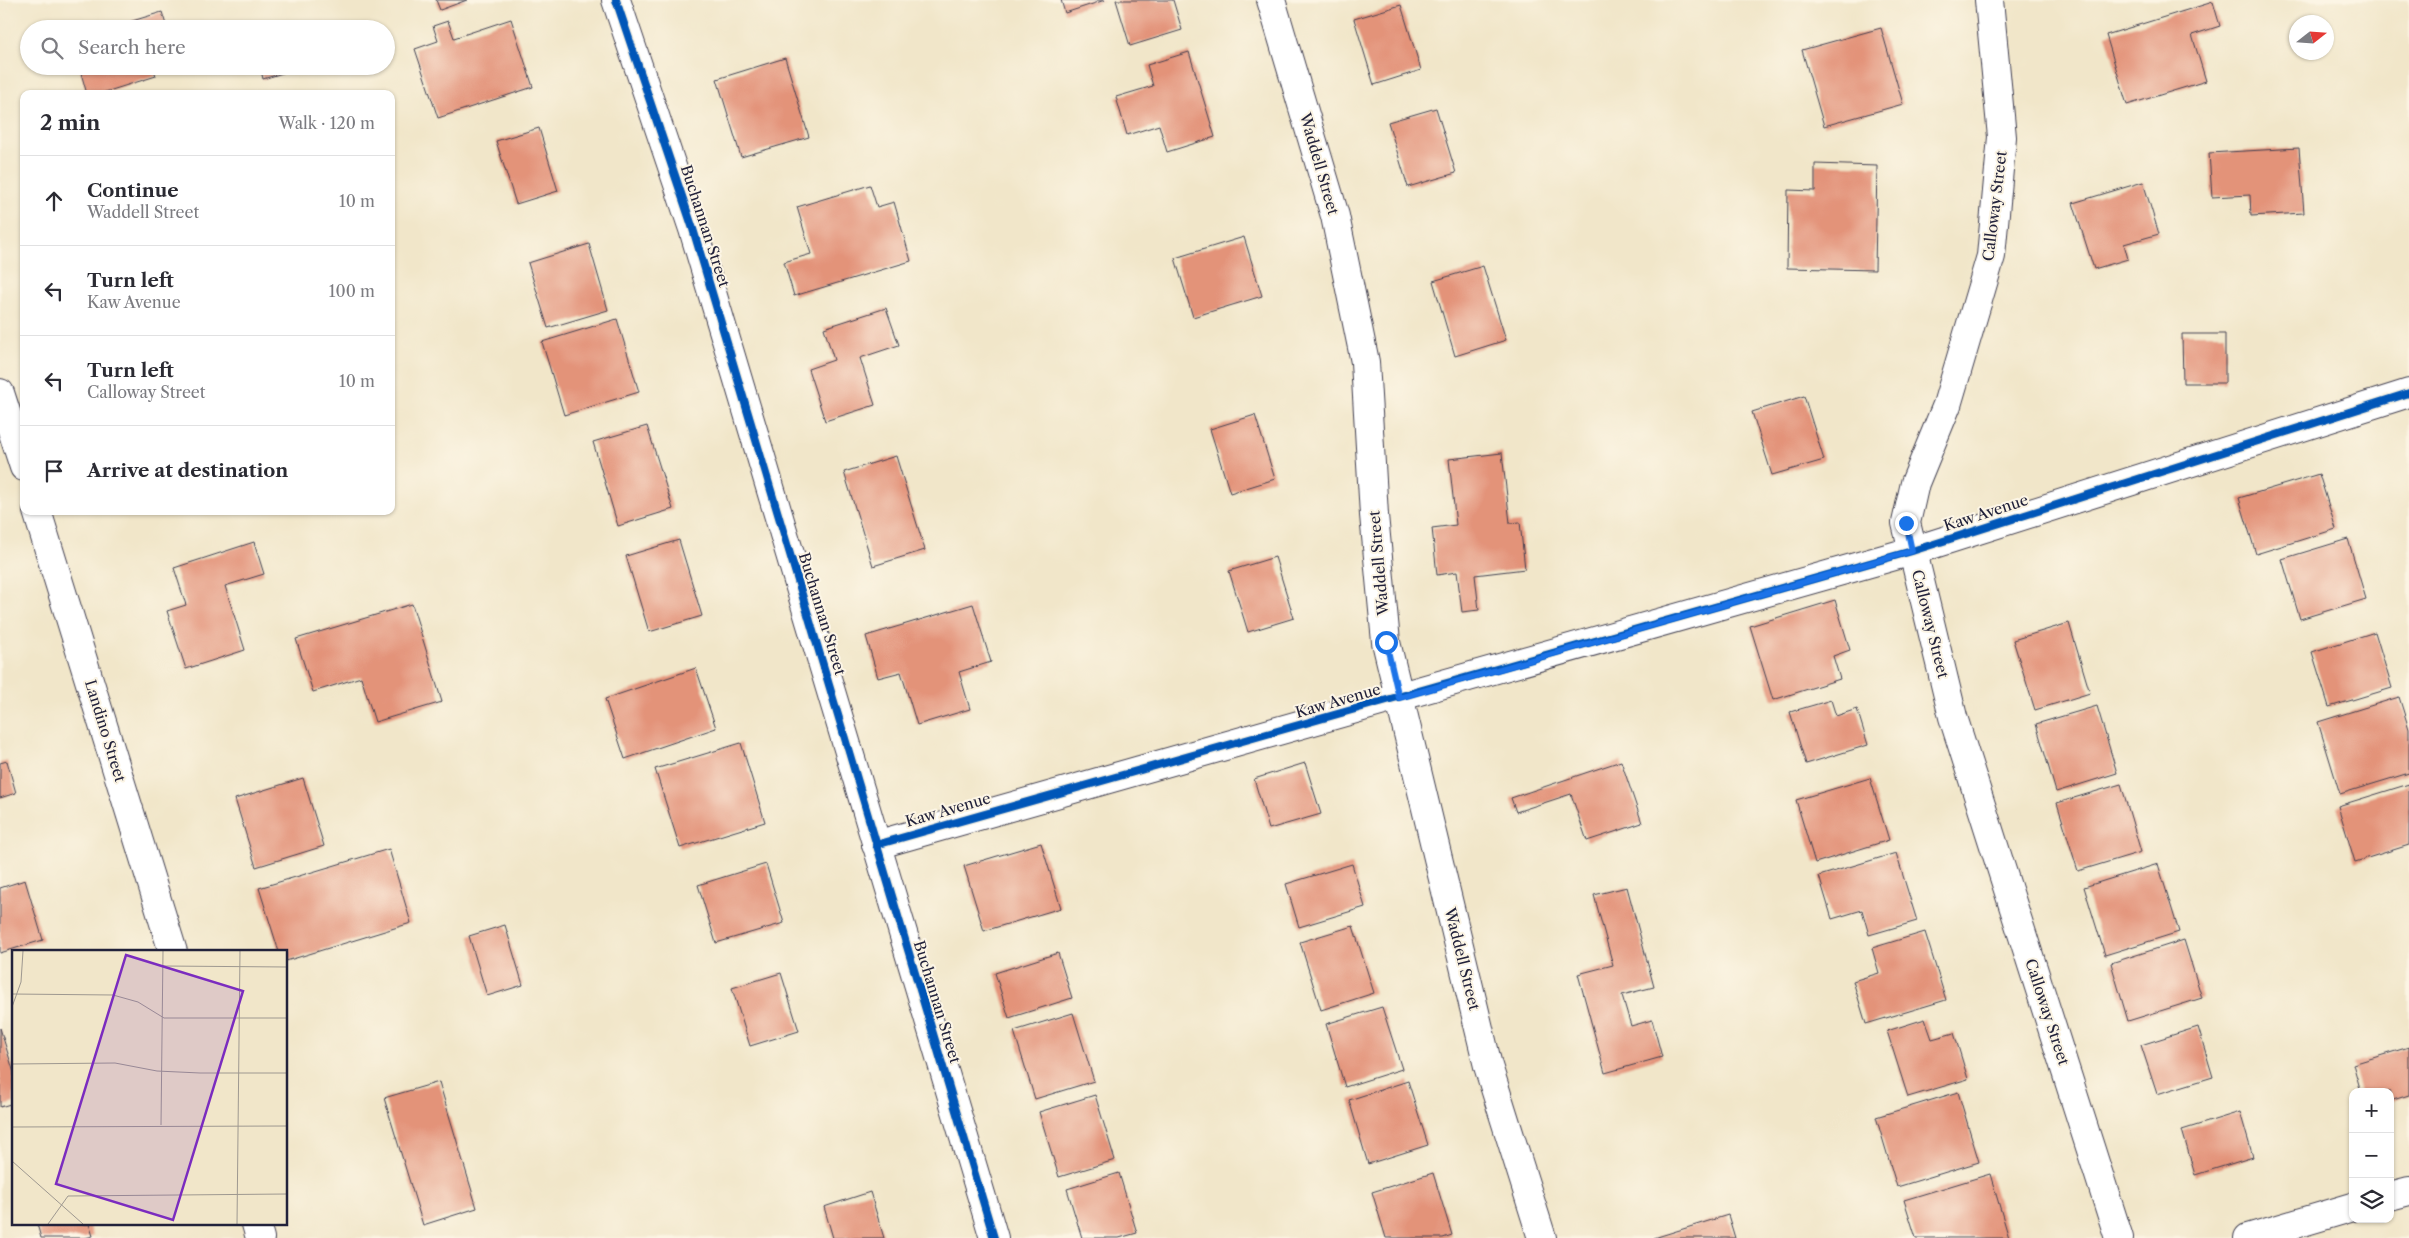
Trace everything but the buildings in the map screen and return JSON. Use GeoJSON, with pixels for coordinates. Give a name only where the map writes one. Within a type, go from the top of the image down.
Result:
{"type":"FeatureCollection","features":[{"type":"Feature","properties":{"kind":"street","name":"Buchannan Street"},"geometry":{"type":"LineString","coordinates":[[616,0],[693,229],[994,1238]]}},
{"type":"Feature","properties":{"kind":"street","name":"Waddell Street"},"geometry":{"type":"LineString","coordinates":[[1271,0],[1335,216],[1365,362],[1374,515],[1386,642],[1488,1066],[1542,1238]]}},
{"type":"Feature","properties":{"kind":"street","name":"Calloway Street"},"geometry":{"type":"LineString","coordinates":[[1989,0],[2002,137],[1991,256],[1947,405],[1914,483],[1906,523],[1953,717],[2119,1238]]}},
{"type":"Feature","properties":{"kind":"street"},"geometry":{"type":"LineString","coordinates":[[0,393],[20,455]]}},
{"type":"Feature","properties":{"kind":"street","name":"Kaw Avenue"},"geometry":{"type":"LineString","coordinates":[[876,845],[1912,551],[2409,393]]}},
{"type":"Feature","properties":{"kind":"street","name":"Landino Street"},"geometry":{"type":"LineString","coordinates":[[39,515],[171,950]]}},
{"type":"Feature","properties":{"kind":"street"},"geometry":{"type":"LineString","coordinates":[[2394,1195],[2409,1191]]}},
{"type":"Feature","properties":{"kind":"street"},"geometry":{"type":"LineString","coordinates":[[2248,1238],[2349,1208]]}},
{"type":"Feature","properties":{"kind":"cycle path"},"geometry":{"type":"LineString","coordinates":[[616,0],[693,229],[994,1238]]}},
{"type":"Feature","properties":{"kind":"cycle path"},"geometry":{"type":"LineString","coordinates":[[876,845],[1912,551],[2409,393]]}},
{"type":"Feature","properties":{"kind":"route"},"geometry":{"type":"LineString","coordinates":[[1386,642],[1399,698],[1912,551],[1906,523]]}}]}
